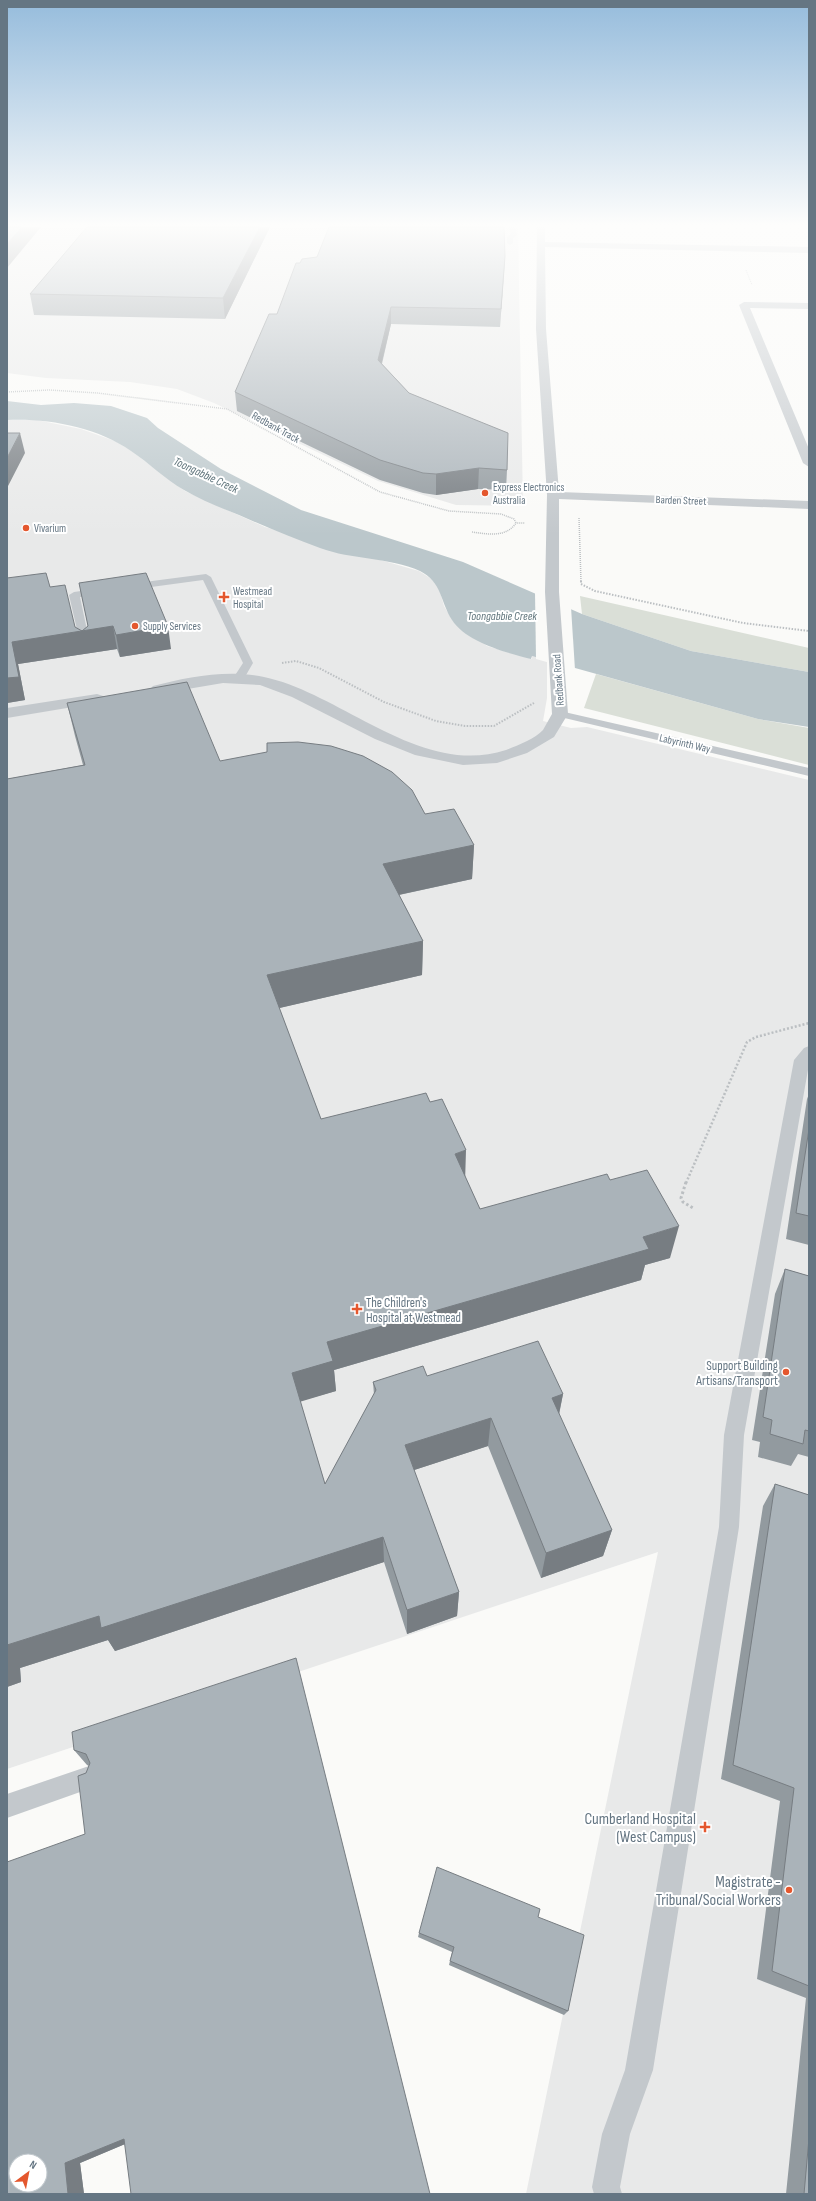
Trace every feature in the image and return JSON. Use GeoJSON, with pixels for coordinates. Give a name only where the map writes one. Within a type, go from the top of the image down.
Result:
{"type":"FeatureCollection","features":[{"type":"Feature","properties":{"kind":"street","name":"Redbank Road"},"geometry":{"type":"LineString","coordinates":[[146,691],[223,678],[262,682],[296,694],[381,736],[420,752],[463,760],[497,758],[521,750],[548,734],[560,714],[552,592],[553,495],[540,330]]}},
{"type":"Feature","properties":{"kind":"street"},"geometry":{"type":"LineString","coordinates":[[754,330],[809,463]]}},
{"type":"Feature","properties":{"kind":"street","name":"Barden Street"},"geometry":{"type":"LineString","coordinates":[[553,495],[809,505]]}},
{"type":"Feature","properties":{"kind":"street"},"geometry":{"type":"LineString","coordinates":[[7,713],[115,696]]}},
{"type":"Feature","properties":{"kind":"lane"},"geometry":{"type":"LineString","coordinates":[[86,649],[74,595],[206,577],[248,663],[238,680]]}},
{"type":"Feature","properties":{"kind":"lane","name":"Labyrinth Way"},"geometry":{"type":"LineString","coordinates":[[560,714],[809,772]]}},
{"type":"Feature","properties":{"kind":"lane"},"geometry":{"type":"LineString","coordinates":[[608,2194],[606,2187],[616,2134],[639,2070],[729,1527],[734,1435],[802,1060],[809,1052]]}},
{"type":"Feature","properties":{"kind":"lane"},"geometry":{"type":"LineString","coordinates":[[7,1806],[89,1778]]}},
{"type":"Feature","properties":{"kind":"path","name":"Redbank Track"},"geometry":{"type":"LineString","coordinates":[[7,392],[49,390],[227,409],[380,492],[449,511],[501,514],[514,520],[516,523],[525,523]]}},
{"type":"Feature","properties":{"kind":"path"},"geometry":{"type":"LineString","coordinates":[[578,511],[581,542],[581,584],[588,588],[595,591],[735,621],[809,631]]}},
{"type":"Feature","properties":{"kind":"path"},"geometry":{"type":"LineString","coordinates":[[472,532],[502,533],[509,531],[516,523]]}},
{"type":"Feature","properties":{"kind":"path"},"geometry":{"type":"LineString","coordinates":[[280,663],[296,661],[319,668],[384,702],[436,721],[465,726],[494,726],[533,703],[539,702]]}},
{"type":"Feature","properties":{"kind":"path"},"geometry":{"type":"LineString","coordinates":[[693,1208],[682,1201],[680,1197],[747,1042],[756,1037],[809,1023]]}},
{"type":"Feature","properties":{"kind":"shaded area"},"geometry":{"type":"Polygon","coordinates":[[[7,330],[520,330],[523,506],[456,505],[378,481],[214,403],[177,389],[130,382],[46,378],[7,373],[7,330]]]}},
{"type":"Feature","properties":{"kind":"shaded area","name":"The Children's Hospital at Westmead"},"geometry":{"type":"Polygon","coordinates":[[[7,420],[37,420],[81,429],[115,441],[130,450],[185,491],[265,527],[419,571],[430,578],[439,588],[444,606],[453,621],[468,633],[487,646],[532,659],[532,656],[547,660],[547,698],[543,721],[571,728],[587,727],[809,780],[809,2194],[526,2194],[658,1552],[7,1769],[7,420]]]}},
{"type":"Feature","properties":{"kind":"shaded area"},"geometry":{"type":"Polygon","coordinates":[[[580,596],[809,648],[809,672],[691,651],[582,614],[580,596]]]}},
{"type":"Feature","properties":{"kind":"shaded area"},"geometry":{"type":"Polygon","coordinates":[[[596,674],[758,719],[809,728],[809,765],[584,708],[596,674]]]}},
{"type":"Feature","properties":{"kind":"water","name":"Toongabbie Creek"},"geometry":{"type":"Polygon","coordinates":[[[7,401],[41,405],[74,403],[111,406],[147,418],[158,428],[221,469],[301,510],[463,562],[582,614],[691,651],[809,672],[809,727],[758,719],[532,656],[531,659],[521,657],[488,646],[467,635],[458,628],[448,613],[437,586],[427,575],[420,571],[396,563],[332,552],[211,504],[177,486],[131,451],[103,436],[88,430],[55,423],[7,420],[7,401]]]}},
{"type":"Feature","properties":{"kind":"pier"},"geometry":{"type":"Polygon","coordinates":[[[535,592],[571,607],[575,670],[536,659],[535,592]]]}},
{"type":"Feature","properties":{"kind":"building"},"geometry":{"type":"Polygon","coordinates":[[[262,330],[385,330],[378,360],[409,393],[508,433],[507,470],[479,468],[436,474],[423,473],[380,460],[235,392],[262,330]]]}},
{"type":"Feature","properties":{"kind":"building"},"geometry":{"type":"Polygon","coordinates":[[[7,433],[20,433],[7,458],[7,433]]]}},
{"type":"Feature","properties":{"kind":"building"},"geometry":{"type":"Polygon","coordinates":[[[46,573],[50,587],[65,585],[75,627],[82,631],[12,642],[19,677],[7,678],[7,578],[46,573]]]}},
{"type":"Feature","properties":{"kind":"building"},"geometry":{"type":"Polygon","coordinates":[[[146,573],[168,626],[116,635],[113,626],[82,631],[88,626],[79,583],[146,573]]]}},
{"type":"Feature","properties":{"kind":"building"},"geometry":{"type":"Polygon","coordinates":[[[187,682],[220,761],[267,752],[267,743],[298,742],[331,746],[363,756],[392,772],[412,790],[425,814],[454,809],[474,845],[383,864],[423,941],[267,975],[321,1119],[426,1093],[430,1102],[442,1099],[466,1150],[455,1154],[480,1209],[607,1174],[610,1180],[647,1170],[679,1226],[643,1237],[649,1249],[327,1342],[333,1361],[292,1373],[325,1484],[376,1390],[373,1382],[423,1366],[427,1376],[538,1341],[563,1394],[552,1398],[612,1530],[546,1553],[491,1418],[405,1445],[459,1592],[407,1610],[383,1537],[101,1628],[99,1616],[7,1645],[7,779],[85,765],[67,703],[187,682]]]}},
{"type":"Feature","properties":{"kind":"building"},"geometry":{"type":"Polygon","coordinates":[[[809,1129],[809,1216],[796,1213],[809,1129]]]}},
{"type":"Feature","properties":{"kind":"building","name":"Support Building Artisans/Transport"},"geometry":{"type":"Polygon","coordinates":[[[785,1269],[809,1276],[809,1431],[805,1430],[803,1444],[770,1434],[772,1420],[763,1417],[785,1269]]]}},
{"type":"Feature","properties":{"kind":"building","name":"Magistrate - Tribunal/Social Workers"},"geometry":{"type":"Polygon","coordinates":[[[775,1484],[809,1495],[809,1986],[772,1971],[794,1788],[733,1765],[775,1484]]]}},
{"type":"Feature","properties":{"kind":"building"},"geometry":{"type":"Polygon","coordinates":[[[296,1658],[430,2194],[131,2194],[124,2139],[65,2163],[68,2194],[7,2194],[7,1862],[85,1834],[78,1776],[86,1773],[90,1763],[86,1754],[74,1750],[72,1732],[296,1658]]]}},
{"type":"Feature","properties":{"kind":"building"},"geometry":{"type":"Polygon","coordinates":[[[437,1867],[540,1909],[538,1917],[584,1935],[568,2011],[450,1961],[454,1947],[419,1933],[437,1867]]]}},
{"type":"Feature","properties":{"kind":"building"},"geometry":{"type":"Polygon","coordinates":[[[809,2138],[809,2194],[804,2194],[809,2138]]]}},
{"type":"Feature","properties":{"kind":"place","name":"Express Electronics Australia"},"geometry":{"type":"Point","coordinates":[485,493]}},
{"type":"Feature","properties":{"kind":"place","name":"Vivarium"},"geometry":{"type":"Point","coordinates":[26,528]}},
{"type":"Feature","properties":{"kind":"place","name":"Westmead Hospital"},"geometry":{"type":"Point","coordinates":[224,597]}},
{"type":"Feature","properties":{"kind":"place","name":"Supply Services"},"geometry":{"type":"Point","coordinates":[135,626]}},
{"type":"Feature","properties":{"kind":"place","name":"The Children's Hospital at Westmead"},"geometry":{"type":"Point","coordinates":[357,1309]}},
{"type":"Feature","properties":{"kind":"place","name":"Support Building Artisans/Transport"},"geometry":{"type":"Point","coordinates":[786,1372]}},
{"type":"Feature","properties":{"kind":"place","name":"Cumberland Hospital (West Campus)"},"geometry":{"type":"Point","coordinates":[705,1827]}},
{"type":"Feature","properties":{"kind":"place","name":"Magistrate - Tribunal/Social Workers"},"geometry":{"type":"Point","coordinates":[789,1890]}}]}
